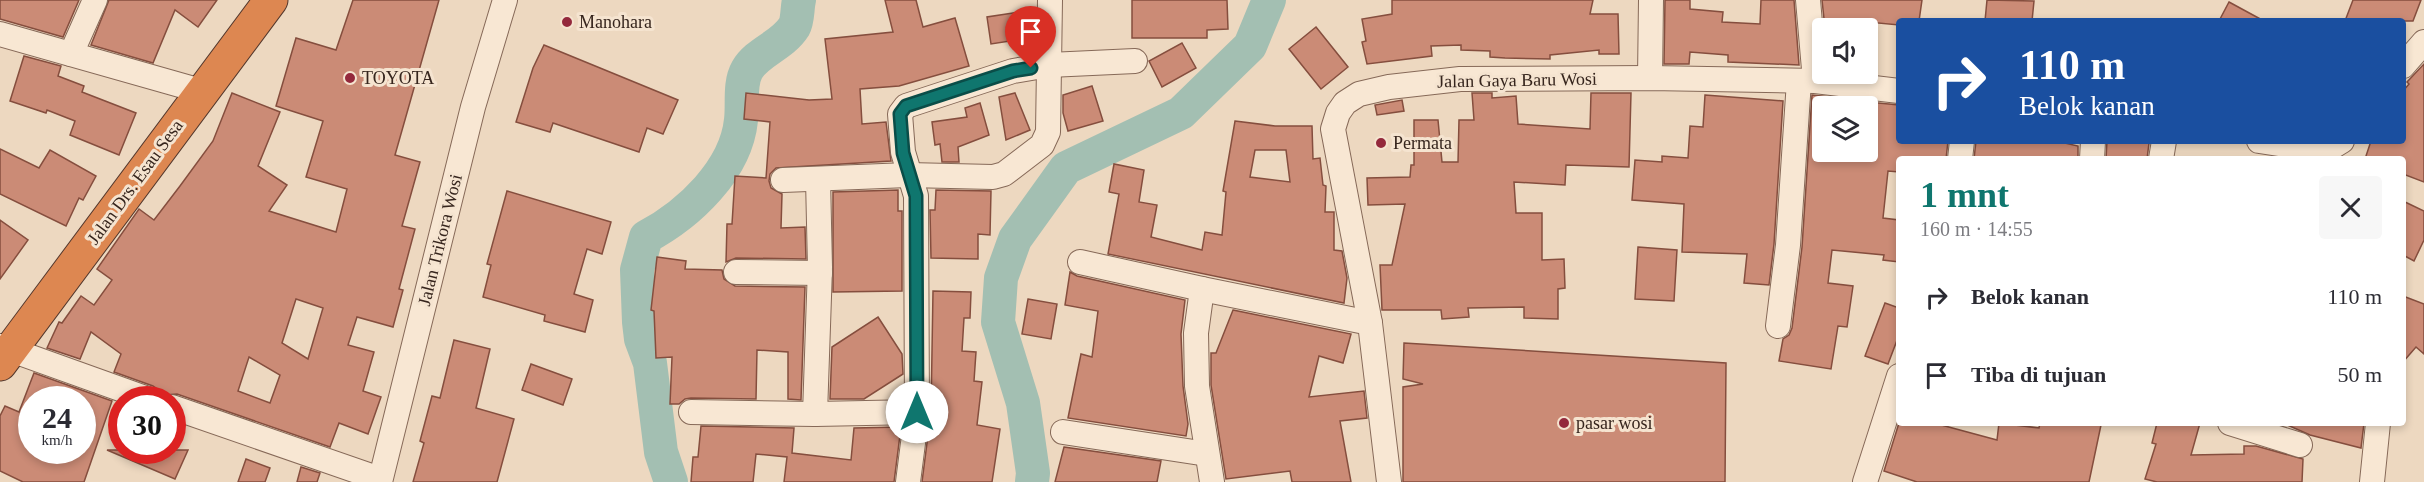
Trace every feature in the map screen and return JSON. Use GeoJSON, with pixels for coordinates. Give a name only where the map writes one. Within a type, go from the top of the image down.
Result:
{"type":"FeatureCollection","features":[{"type":"Feature","properties":{"kind":"highway","name":"Jalan Drs. Esau Sesa"},"geometry":{"type":"LineString","coordinates":[[3,354],[271,0]]}},
{"type":"Feature","properties":{"kind":"street"},"geometry":{"type":"LineString","coordinates":[[71,54],[95,0]]}},
{"type":"Feature","properties":{"kind":"street","name":"Jalan Trikora Wosi"},"geometry":{"type":"LineString","coordinates":[[380,481],[473,107],[506,0]]}},
{"type":"Feature","properties":{"kind":"street"},"geometry":{"type":"LineString","coordinates":[[783,180],[908,175],[998,176],[1042,145],[1048,132],[1050,0]]}},
{"type":"Feature","properties":{"kind":"street"},"geometry":{"type":"LineString","coordinates":[[1650,78],[1651,0]]}},
{"type":"Feature","properties":{"kind":"street"},"geometry":{"type":"LineString","coordinates":[[1778,326],[1807,81],[1808,0]]}},
{"type":"Feature","properties":{"kind":"street"},"geometry":{"type":"LineString","coordinates":[[0,34],[201,92]]}},
{"type":"Feature","properties":{"kind":"street"},"geometry":{"type":"LineString","coordinates":[[2406,63],[2424,42]]}},
{"type":"Feature","properties":{"kind":"street"},"geometry":{"type":"LineString","coordinates":[[908,482],[917,412],[916,196],[903,153],[900,114],[906,106],[1013,71],[1049,65],[1136,61]]}},
{"type":"Feature","properties":{"kind":"street","name":"Jalan Gaya Baru Wosi"},"geometry":{"type":"LineString","coordinates":[[1389,482],[1370,323],[1334,139],[1333,123],[1345,103],[1359,94],[1389,87],[1460,79],[1650,78],[1807,81],[1896,91]]}},
{"type":"Feature","properties":{"kind":"street"},"geometry":{"type":"LineString","coordinates":[[2279,144],[2320,150],[2329,149],[2337,144]]}},
{"type":"Feature","properties":{"kind":"street"},"geometry":{"type":"LineString","coordinates":[[815,414],[820,273],[818,179]]}},
{"type":"Feature","properties":{"kind":"street"},"geometry":{"type":"LineString","coordinates":[[1080,262],[1370,323]]}},
{"type":"Feature","properties":{"kind":"street"},"geometry":{"type":"LineString","coordinates":[[736,272],[820,273]]}},
{"type":"Feature","properties":{"kind":"street"},"geometry":{"type":"LineString","coordinates":[[1202,289],[1196,333],[1197,386],[1212,482]]}},
{"type":"Feature","properties":{"kind":"street"},"geometry":{"type":"LineString","coordinates":[[3,354],[108,387]]}},
{"type":"Feature","properties":{"kind":"street"},"geometry":{"type":"LineString","coordinates":[[1865,482],[1896,385]]}},
{"type":"Feature","properties":{"kind":"street"},"geometry":{"type":"LineString","coordinates":[[186,412],[380,481]]}},
{"type":"Feature","properties":{"kind":"street"},"geometry":{"type":"LineString","coordinates":[[691,412],[815,414],[917,412]]}},
{"type":"Feature","properties":{"kind":"street"},"geometry":{"type":"LineString","coordinates":[[2239,426],[2300,446]]}},
{"type":"Feature","properties":{"kind":"street"},"geometry":{"type":"LineString","coordinates":[[2372,482],[2378,426]]}},
{"type":"Feature","properties":{"kind":"street"},"geometry":{"type":"LineString","coordinates":[[1063,432],[1207,454]]}},
{"type":"Feature","properties":{"kind":"building"},"geometry":{"type":"Polygon","coordinates":[[[0,0],[79,0],[63,37],[0,19],[0,0]]]}},
{"type":"Feature","properties":{"kind":"building"},"geometry":{"type":"Polygon","coordinates":[[[109,0],[217,0],[198,27],[175,10],[153,63],[91,45],[109,0]]]}},
{"type":"Feature","properties":{"kind":"building"},"geometry":{"type":"Polygon","coordinates":[[[353,0],[439,0],[395,155],[420,162],[402,226],[415,229],[399,289],[403,290],[393,327],[357,317],[348,345],[374,352],[363,391],[381,397],[368,434],[339,423],[330,447],[186,397],[186,386],[153,386],[114,372],[121,354],[91,332],[80,359],[47,348],[59,322],[62,323],[81,296],[94,305],[112,280],[97,269],[139,209],[154,220],[213,141],[232,93],[280,112],[258,166],[287,185],[269,211],[336,232],[347,189],[306,177],[323,121],[276,106],[296,38],[336,50],[353,0]],[[296,299],[282,343],[308,359],[323,308],[296,299]],[[249,357],[238,391],[270,403],[280,375],[249,357]]]}},
{"type":"Feature","properties":{"kind":"building"},"geometry":{"type":"Polygon","coordinates":[[[885,0],[916,0],[923,27],[955,18],[969,66],[899,86],[860,89],[862,124],[886,122],[891,161],[776,168],[770,174],[769,181],[771,188],[782,194],[781,228],[805,227],[806,259],[736,258],[726,262],[727,224],[732,224],[735,176],[766,178],[770,122],[744,119],[746,93],[809,100],[832,99],[825,39],[893,32],[885,0]]]}},
{"type":"Feature","properties":{"kind":"building"},"geometry":{"type":"Polygon","coordinates":[[[1132,0],[1227,0],[1228,29],[1207,30],[1207,38],[1132,38],[1132,0]]]}},
{"type":"Feature","properties":{"kind":"building"},"geometry":{"type":"Polygon","coordinates":[[[1392,0],[1593,0],[1590,14],[1618,14],[1619,54],[1599,54],[1599,50],[1550,55],[1550,59],[1505,58],[1490,57],[1490,51],[1461,50],[1461,45],[1431,46],[1432,56],[1367,64],[1362,42],[1366,41],[1362,19],[1392,14],[1392,0]]]}},
{"type":"Feature","properties":{"kind":"building"},"geometry":{"type":"Polygon","coordinates":[[[1665,0],[1690,0],[1690,9],[1723,12],[1722,22],[1760,24],[1761,0],[1794,0],[1799,65],[1728,62],[1728,55],[1690,52],[1689,64],[1664,64],[1665,0]]]}},
{"type":"Feature","properties":{"kind":"building"},"geometry":{"type":"Polygon","coordinates":[[[1822,0],[1922,0],[1919,18],[1896,18],[1896,25],[1878,23],[1878,18],[1824,18],[1822,0]]]}},
{"type":"Feature","properties":{"kind":"building"},"geometry":{"type":"Polygon","coordinates":[[[1987,0],[2034,1],[2032,18],[1985,18],[1987,0]]]}},
{"type":"Feature","properties":{"kind":"building"},"geometry":{"type":"Polygon","coordinates":[[[2353,0],[2421,0],[2413,21],[2406,21],[2406,18],[2346,18],[2353,0]]]}},
{"type":"Feature","properties":{"kind":"building"},"geometry":{"type":"Polygon","coordinates":[[[2229,2],[2258,18],[2221,18],[2229,2]]]}},
{"type":"Feature","properties":{"kind":"building"},"geometry":{"type":"Polygon","coordinates":[[[1032,10],[1035,37],[991,44],[987,17],[1032,10]]]}},
{"type":"Feature","properties":{"kind":"building"},"geometry":{"type":"Polygon","coordinates":[[[1316,27],[1348,67],[1321,89],[1289,49],[1316,27]]]}},
{"type":"Feature","properties":{"kind":"building"},"geometry":{"type":"Polygon","coordinates":[[[1182,43],[1196,68],[1162,87],[1149,61],[1182,43]]]}},
{"type":"Feature","properties":{"kind":"building"},"geometry":{"type":"Polygon","coordinates":[[[544,45],[678,100],[663,134],[647,128],[639,152],[553,123],[550,132],[516,122],[533,68],[544,45]]]}},
{"type":"Feature","properties":{"kind":"building"},"geometry":{"type":"Polygon","coordinates":[[[24,56],[61,66],[58,76],[84,86],[82,92],[136,113],[119,155],[70,135],[75,121],[47,110],[46,113],[10,101],[24,56]]]}},
{"type":"Feature","properties":{"kind":"building"},"geometry":{"type":"Polygon","coordinates":[[[2424,64],[2424,182],[2406,175],[2406,156],[2366,156],[2370,144],[2406,144],[2406,88],[2409,84],[2407,82],[2424,64]]]}},
{"type":"Feature","properties":{"kind":"building"},"geometry":{"type":"Polygon","coordinates":[[[1092,86],[1103,121],[1068,131],[1063,113],[1063,95],[1092,86]]]}},
{"type":"Feature","properties":{"kind":"building"},"geometry":{"type":"Polygon","coordinates":[[[1015,93],[1030,130],[1006,140],[999,97],[1015,93]]]}},
{"type":"Feature","properties":{"kind":"building"},"geometry":{"type":"Polygon","coordinates":[[[1472,93],[1492,93],[1492,98],[1516,96],[1518,124],[1590,129],[1591,93],[1631,93],[1629,167],[1566,165],[1565,185],[1514,182],[1516,213],[1542,213],[1542,260],[1564,259],[1565,288],[1558,289],[1558,319],[1524,318],[1524,307],[1468,308],[1469,317],[1442,319],[1441,310],[1382,310],[1380,265],[1392,265],[1405,204],[1368,205],[1367,178],[1410,177],[1411,165],[1414,165],[1414,120],[1438,120],[1442,162],[1458,162],[1459,120],[1474,120],[1472,93]]]}},
{"type":"Feature","properties":{"kind":"building"},"geometry":{"type":"Polygon","coordinates":[[[1705,95],[1783,101],[1774,244],[1769,285],[1744,283],[1747,254],[1682,252],[1684,204],[1632,200],[1635,160],[1662,162],[1662,156],[1688,158],[1690,126],[1703,127],[1705,95]]]}},
{"type":"Feature","properties":{"kind":"building"},"geometry":{"type":"Polygon","coordinates":[[[1812,95],[1821,96],[1812,96],[1812,162],[1878,162],[1878,103],[1896,105],[1896,144],[1948,144],[1946,156],[1896,156],[1896,172],[1888,171],[1883,218],[1896,220],[1896,262],[1883,260],[1884,255],[1832,250],[1828,283],[1853,286],[1847,327],[1838,326],[1831,369],[1779,361],[1783,339],[1789,335],[1792,328],[1802,247],[1812,95]]]}},
{"type":"Feature","properties":{"kind":"building"},"geometry":{"type":"Polygon","coordinates":[[[1402,100],[1404,111],[1377,115],[1375,105],[1402,100]]]}},
{"type":"Feature","properties":{"kind":"building"},"geometry":{"type":"Polygon","coordinates":[[[980,103],[989,135],[958,147],[959,162],[942,162],[940,144],[935,145],[932,122],[967,117],[965,108],[980,103]]]}},
{"type":"Feature","properties":{"kind":"building"},"geometry":{"type":"Polygon","coordinates":[[[1235,121],[1275,126],[1312,126],[1313,159],[1320,158],[1323,185],[1326,186],[1325,212],[1334,212],[1334,250],[1342,251],[1347,278],[1344,303],[1108,254],[1119,194],[1109,192],[1114,164],[1144,170],[1139,202],[1157,205],[1151,237],[1202,250],[1205,232],[1222,235],[1226,192],[1223,191],[1235,121]],[[1255,150],[1250,177],[1290,182],[1286,150],[1255,150]]]}},
{"type":"Feature","properties":{"kind":"building"},"geometry":{"type":"Polygon","coordinates":[[[1976,144],[2069,144],[2078,146],[2078,156],[1974,156],[1976,144]]]}},
{"type":"Feature","properties":{"kind":"building"},"geometry":{"type":"Polygon","coordinates":[[[2107,144],[2149,144],[2147,156],[2106,156],[2107,144]]]}},
{"type":"Feature","properties":{"kind":"building"},"geometry":{"type":"Polygon","coordinates":[[[0,149],[39,168],[50,150],[96,176],[83,200],[79,198],[66,226],[0,194],[0,149]]]}},
{"type":"Feature","properties":{"kind":"building"},"geometry":{"type":"Polygon","coordinates":[[[898,190],[898,211],[902,211],[902,291],[833,292],[833,192],[898,190]]]}},
{"type":"Feature","properties":{"kind":"building"},"geometry":{"type":"Polygon","coordinates":[[[936,190],[991,191],[990,235],[978,234],[978,259],[931,258],[930,210],[935,210],[936,190]]]}},
{"type":"Feature","properties":{"kind":"building"},"geometry":{"type":"Polygon","coordinates":[[[507,191],[611,222],[602,254],[587,249],[574,294],[593,300],[585,332],[544,321],[545,315],[483,297],[491,265],[487,264],[507,191]]]}},
{"type":"Feature","properties":{"kind":"building"},"geometry":{"type":"Polygon","coordinates":[[[2406,202],[2424,211],[2424,240],[2414,261],[2406,257],[2406,202]]]}},
{"type":"Feature","properties":{"kind":"building"},"geometry":{"type":"Polygon","coordinates":[[[0,220],[28,240],[0,279],[0,220]]]}},
{"type":"Feature","properties":{"kind":"building"},"geometry":{"type":"Polygon","coordinates":[[[1638,247],[1677,250],[1674,301],[1635,299],[1638,247]]]}},
{"type":"Feature","properties":{"kind":"building"},"geometry":{"type":"Polygon","coordinates":[[[657,257],[686,261],[685,269],[722,270],[724,279],[735,286],[805,287],[801,400],[788,399],[788,352],[757,350],[756,399],[691,398],[679,404],[670,404],[672,357],[656,358],[654,311],[651,310],[657,257]]]}},
{"type":"Feature","properties":{"kind":"building"},"geometry":{"type":"Polygon","coordinates":[[[1070,272],[1077,276],[1185,300],[1181,334],[1183,386],[1188,424],[1186,436],[1068,418],[1081,354],[1092,357],[1098,311],[1065,305],[1070,272]]]}},
{"type":"Feature","properties":{"kind":"building"},"geometry":{"type":"Polygon","coordinates":[[[933,291],[971,292],[970,318],[964,318],[962,351],[976,352],[974,381],[982,382],[977,425],[1000,429],[992,482],[922,482],[931,412],[933,291]]]}},
{"type":"Feature","properties":{"kind":"building"},"geometry":{"type":"Polygon","coordinates":[[[2406,297],[2424,304],[2424,354],[2416,347],[2406,359],[2406,297]]]}},
{"type":"Feature","properties":{"kind":"building"},"geometry":{"type":"Polygon","coordinates":[[[1028,299],[1057,304],[1051,339],[1022,334],[1028,299]]]}},
{"type":"Feature","properties":{"kind":"building"},"geometry":{"type":"Polygon","coordinates":[[[1885,303],[1896,307],[1896,343],[1888,364],[1865,356],[1885,303]]]}},
{"type":"Feature","properties":{"kind":"building"},"geometry":{"type":"Polygon","coordinates":[[[1233,310],[1351,334],[1343,363],[1319,356],[1309,397],[1364,391],[1367,418],[1340,421],[1351,482],[1292,482],[1290,471],[1226,479],[1211,385],[1211,353],[1216,353],[1233,310]]]}},
{"type":"Feature","properties":{"kind":"building"},"geometry":{"type":"Polygon","coordinates":[[[878,317],[902,354],[903,374],[864,399],[830,399],[832,347],[878,317]]]}},
{"type":"Feature","properties":{"kind":"building"},"geometry":{"type":"Polygon","coordinates":[[[454,340],[490,349],[476,408],[514,419],[497,482],[413,482],[424,443],[420,441],[432,396],[440,398],[454,340]]]}},
{"type":"Feature","properties":{"kind":"building","name":"pasar wosi"},"geometry":{"type":"Polygon","coordinates":[[[1404,343],[1726,363],[1725,482],[1403,482],[1403,387],[1423,384],[1403,379],[1404,343]]]}},
{"type":"Feature","properties":{"kind":"building"},"geometry":{"type":"Polygon","coordinates":[[[531,364],[572,379],[563,405],[522,390],[531,364]]]}},
{"type":"Feature","properties":{"kind":"building"},"geometry":{"type":"Polygon","coordinates":[[[34,373],[70,386],[29,386],[34,373]]]}},
{"type":"Feature","properties":{"kind":"building"},"geometry":{"type":"Polygon","coordinates":[[[96,395],[108,400],[108,413],[96,447],[96,395]]]}},
{"type":"Feature","properties":{"kind":"building"},"geometry":{"type":"Polygon","coordinates":[[[5,406],[18,412],[18,464],[90,464],[84,482],[23,482],[0,471],[0,416],[5,406]]]}},
{"type":"Feature","properties":{"kind":"building"},"geometry":{"type":"Polygon","coordinates":[[[701,426],[794,428],[792,453],[851,460],[854,428],[901,427],[894,482],[784,482],[787,457],[756,454],[753,482],[691,482],[693,457],[698,457],[701,426]]]}},
{"type":"Feature","properties":{"kind":"building"},"geometry":{"type":"Polygon","coordinates":[[[1898,426],[1945,426],[1997,440],[1999,426],[2039,428],[2039,426],[2101,426],[2089,482],[1917,482],[1884,471],[1898,426]]]}},
{"type":"Feature","properties":{"kind":"building"},"geometry":{"type":"Polygon","coordinates":[[[2156,426],[2199,426],[2191,455],[2244,454],[2244,446],[2256,446],[2303,459],[2302,482],[2157,482],[2145,479],[2156,444],[2152,443],[2156,426]]]}},
{"type":"Feature","properties":{"kind":"building"},"geometry":{"type":"Polygon","coordinates":[[[2290,426],[2364,426],[2361,448],[2310,435],[2290,426]]]}},
{"type":"Feature","properties":{"kind":"building"},"geometry":{"type":"Polygon","coordinates":[[[1064,447],[1161,461],[1157,482],[1055,482],[1064,447]]]}},
{"type":"Feature","properties":{"kind":"building"},"geometry":{"type":"Polygon","coordinates":[[[246,459],[270,468],[265,482],[238,482],[246,459]]]}},
{"type":"Feature","properties":{"kind":"building"},"geometry":{"type":"Polygon","coordinates":[[[140,464],[182,464],[175,479],[140,464]]]}},
{"type":"Feature","properties":{"kind":"building"},"geometry":{"type":"Polygon","coordinates":[[[301,467],[320,473],[317,482],[297,482],[301,467]]]}},
{"type":"Feature","properties":{"kind":"waterway"},"geometry":{"type":"LineString","coordinates":[[671,482],[661,452],[650,363],[641,339],[637,270],[646,237],[694,203],[720,173],[737,138],[741,120],[743,81],[747,70],[757,58],[789,34],[796,21],[799,0]]}},
{"type":"Feature","properties":{"kind":"waterway"},"geometry":{"type":"LineString","coordinates":[[1032,482],[1033,473],[1023,403],[998,322],[1001,278],[1015,239],[1066,168],[1181,113],[1250,46],[1269,0]]}},
{"type":"Feature","properties":{"kind":"place","name":"Manohara"},"geometry":{"type":"Point","coordinates":[567,22]}},
{"type":"Feature","properties":{"kind":"place","name":"TOYOTA"},"geometry":{"type":"Point","coordinates":[350,78]}},
{"type":"Feature","properties":{"kind":"place","name":"Permata"},"geometry":{"type":"Point","coordinates":[1381,143]}},
{"type":"Feature","properties":{"kind":"place","name":"pasar wosi"},"geometry":{"type":"Point","coordinates":[1564,423]}},
{"type":"Feature","properties":{"kind":"route"},"geometry":{"type":"LineString","coordinates":[[917,412],[916,196],[903,153],[900,114],[906,106],[1013,71],[1031,68]]}}]}
